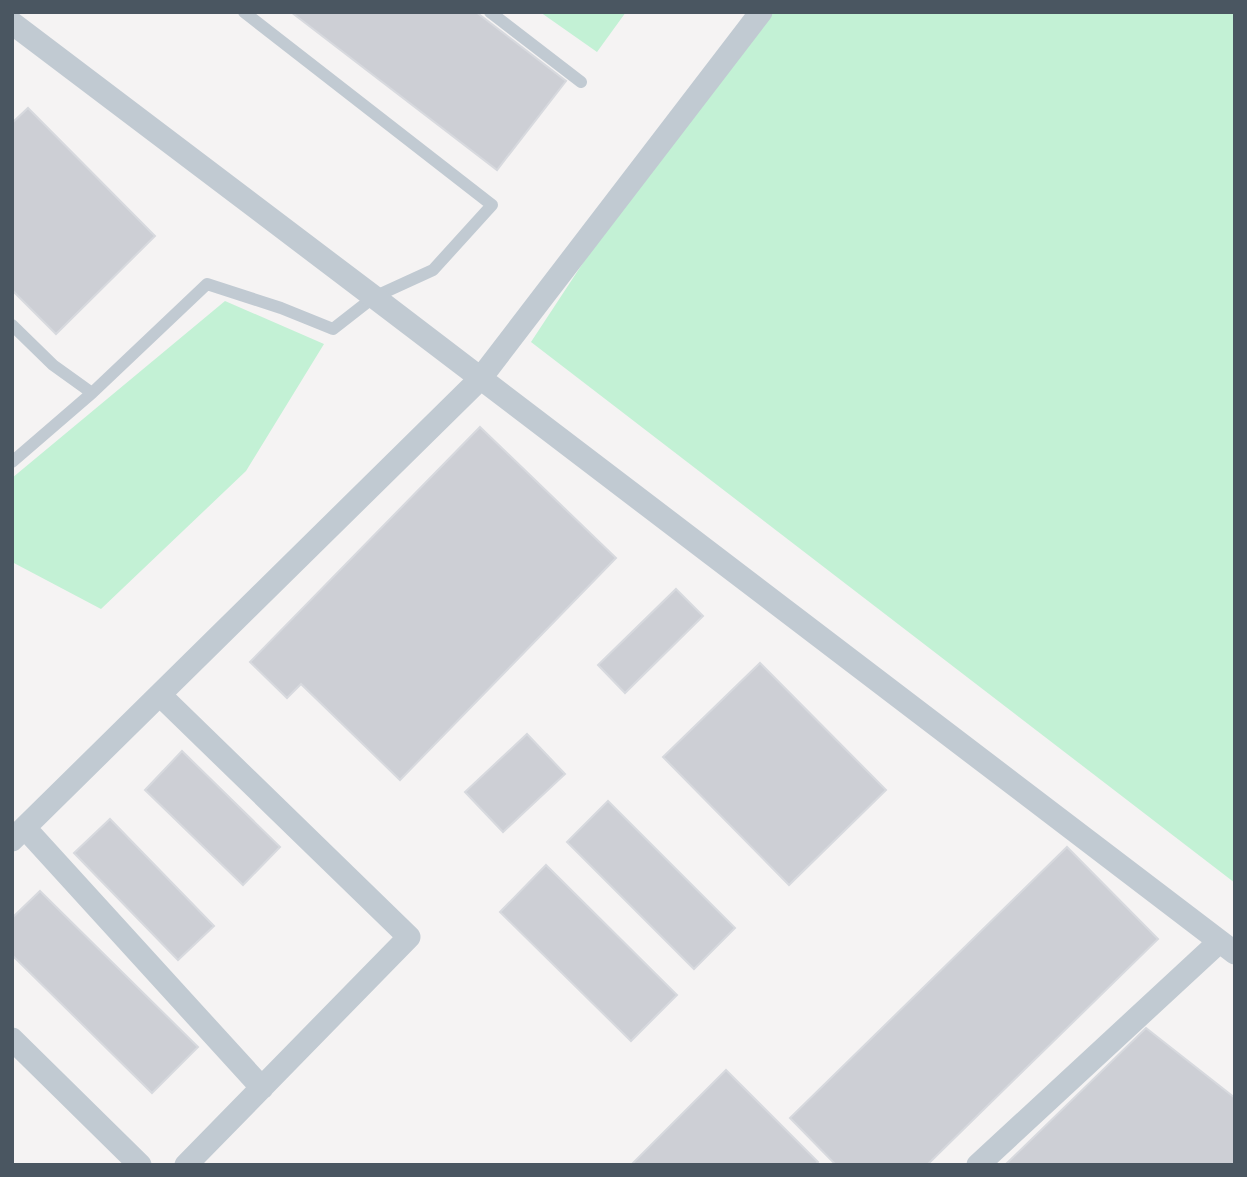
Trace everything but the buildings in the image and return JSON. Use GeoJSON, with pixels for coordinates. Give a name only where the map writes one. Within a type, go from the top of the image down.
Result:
{"type":"FeatureCollection","features":[{"type":"Feature","properties":{"kind":"street"},"geometry":{"type":"LineString","coordinates":[[262,1088],[18,834],[480,379],[761,12]]}},
{"type":"Feature","properties":{"kind":"street"},"geometry":{"type":"LineString","coordinates":[[12,23],[1227,948],[978,1165]]}},
{"type":"Feature","properties":{"kind":"street"},"geometry":{"type":"LineString","coordinates":[[160,695],[409,937],[186,1165]]}},
{"type":"Feature","properties":{"kind":"street"},"geometry":{"type":"LineString","coordinates":[[12,1040],[140,1165]]}},
{"type":"Feature","properties":{"kind":"lane"},"geometry":{"type":"LineString","coordinates":[[12,462],[92,393],[208,284],[281,308],[333,329],[374,297],[433,270],[492,205],[244,12]]}},
{"type":"Feature","properties":{"kind":"lane"},"geometry":{"type":"LineString","coordinates":[[490,12],[581,82]]}},
{"type":"Feature","properties":{"kind":"lane"},"geometry":{"type":"LineString","coordinates":[[12,325],[53,365],[92,393]]}},
{"type":"Feature","properties":{"kind":"green space"},"geometry":{"type":"Polygon","coordinates":[[[540,12],[626,12],[597,52],[540,12]]]}},
{"type":"Feature","properties":{"kind":"green space"},"geometry":{"type":"Polygon","coordinates":[[[748,12],[1235,12],[1235,883],[531,342],[748,12]]]}},
{"type":"Feature","properties":{"kind":"green space"},"geometry":{"type":"Polygon","coordinates":[[[225,301],[324,344],[246,471],[101,609],[12,562],[12,478],[225,301]]]}}]}
